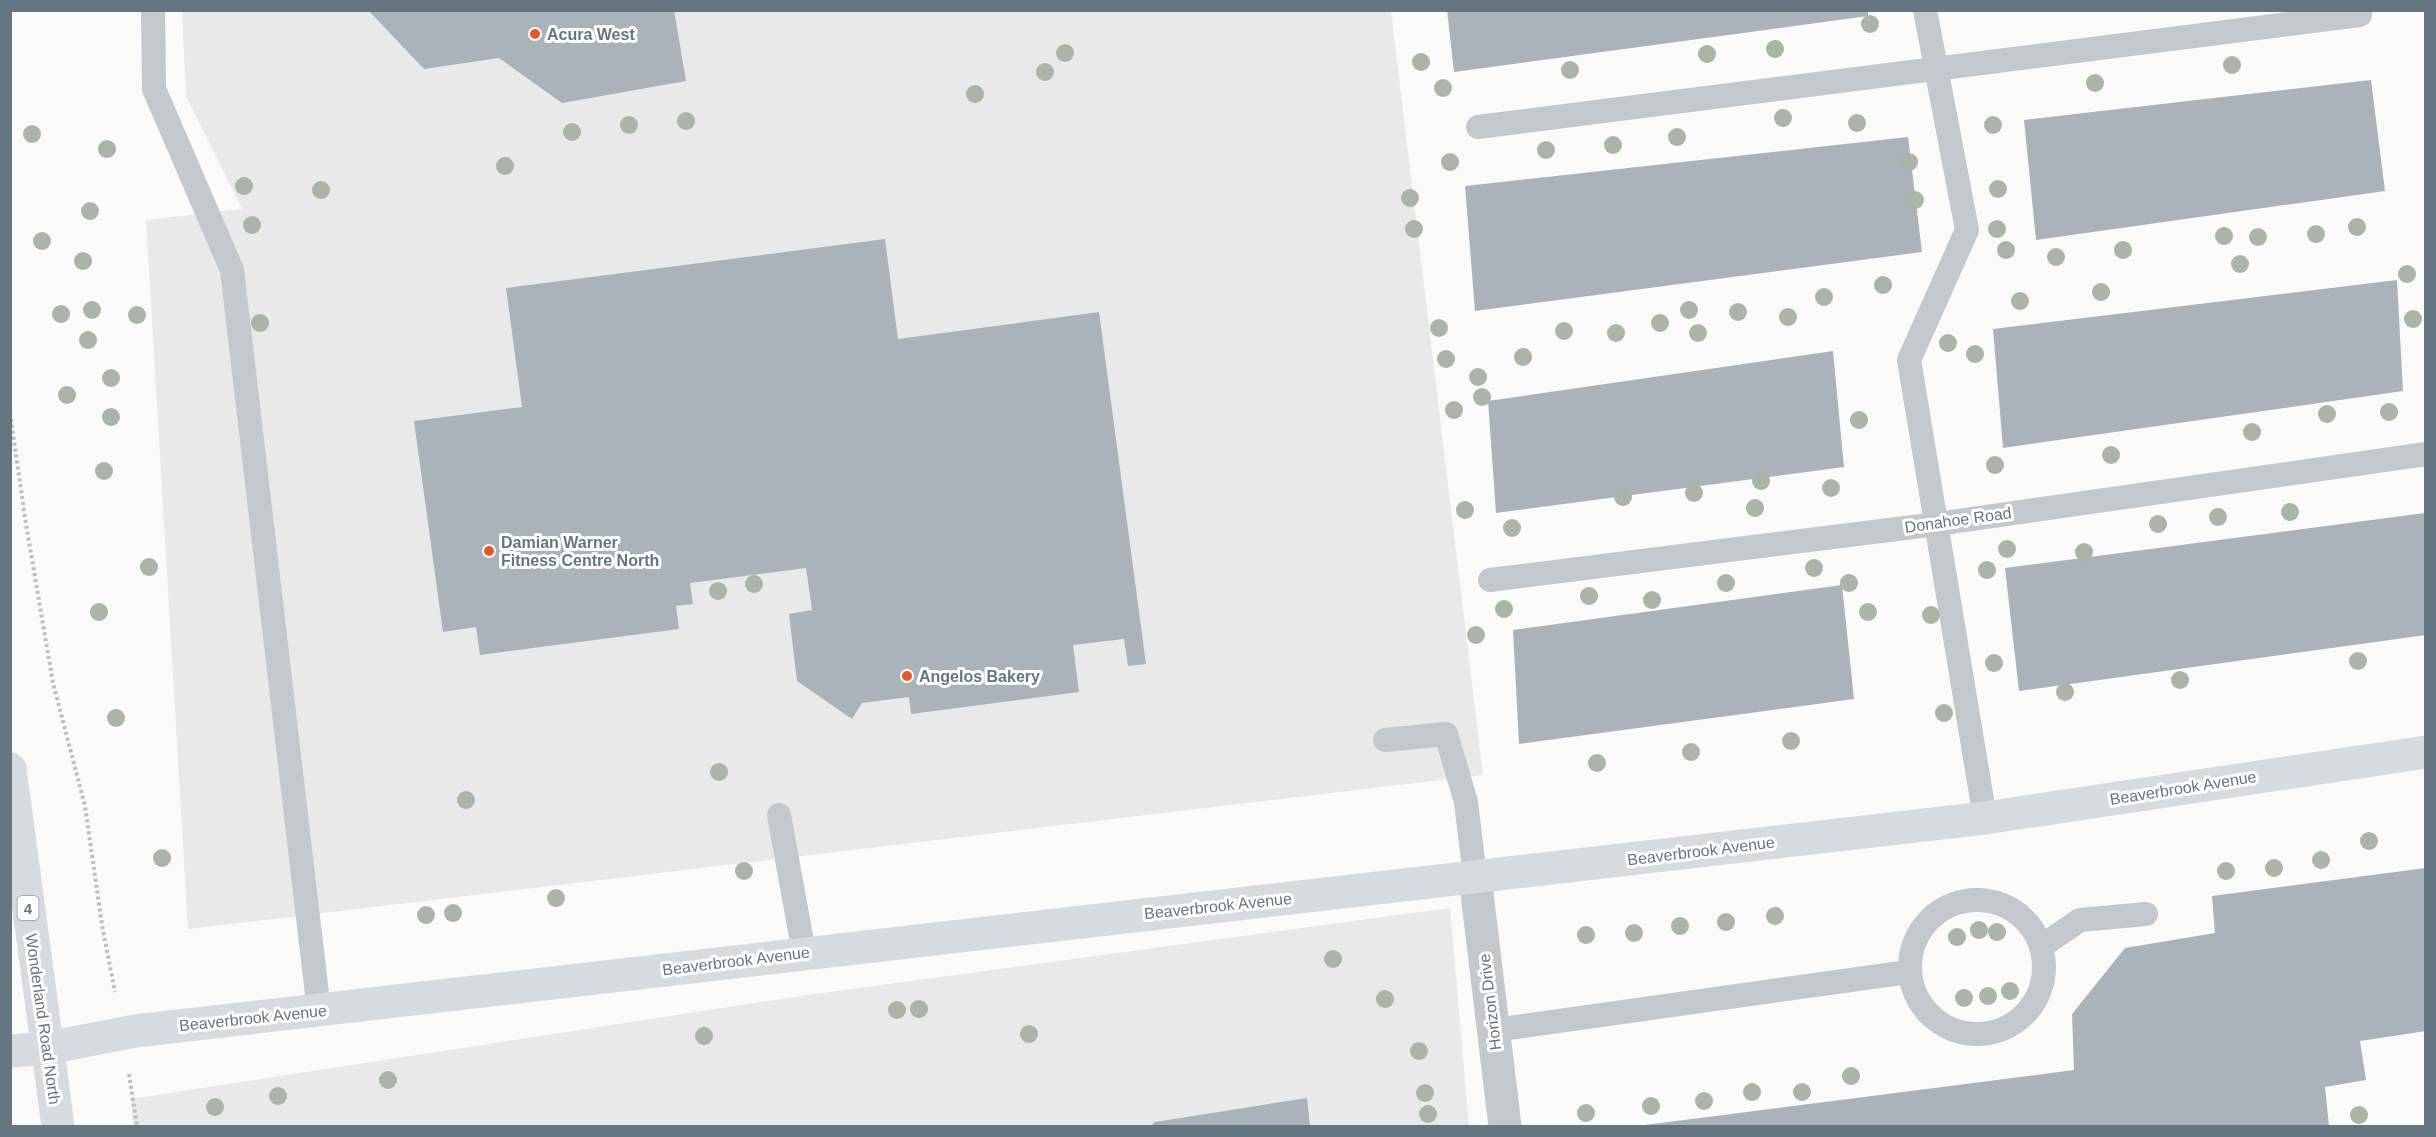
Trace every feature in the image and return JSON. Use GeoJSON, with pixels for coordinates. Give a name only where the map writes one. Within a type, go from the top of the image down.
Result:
{"type":"FeatureCollection","features":[{"type":"Feature","properties":{"kind":"street","name":"Beaverbrook Avenue"},"geometry":{"type":"LineString","coordinates":[[10,1051],[48,1048],[123,1033],[1985,818],[2426,752]]}},
{"type":"Feature","properties":{"kind":"street","name":"Wonderland Road North"},"geometry":{"type":"LineString","coordinates":[[10,769],[58,1126]]}},
{"type":"Feature","properties":{"kind":"street","name":"Horizon Drive"},"geometry":{"type":"LineString","coordinates":[[1476,877],[1505,1126]]}},
{"type":"Feature","properties":{"kind":"lane"},"geometry":{"type":"LineString","coordinates":[[153,10],[154,90],[232,270],[318,1011]]}},
{"type":"Feature","properties":{"kind":"lane"},"geometry":{"type":"LineString","coordinates":[[1924,10],[1967,230],[1910,360],[1985,818]]}},
{"type":"Feature","properties":{"kind":"lane"},"geometry":{"type":"LineString","coordinates":[[1478,127],[2360,15]]}},
{"type":"Feature","properties":{"kind":"lane","name":"Donahoe Road"},"geometry":{"type":"LineString","coordinates":[[1490,580],[1937,524],[2426,454]]}},
{"type":"Feature","properties":{"kind":"lane"},"geometry":{"type":"LineString","coordinates":[[1384,740],[1446,735],[1466,802],[1476,877]]}},
{"type":"Feature","properties":{"kind":"lane"},"geometry":{"type":"LineString","coordinates":[[779,815],[804,953]]}},
{"type":"Feature","properties":{"kind":"lane"},"geometry":{"type":"LineString","coordinates":[[1963,900],[1996,901],[2024,918],[2042,946],[2044,978],[2032,1008],[2006,1029],[1974,1035],[1942,1026],[1919,1003],[1908,972],[1914,939],[1933,914],[1963,900]]}},
{"type":"Feature","properties":{"kind":"lane"},"geometry":{"type":"LineString","coordinates":[[2042,946],[2080,920],[2146,914]]}},
{"type":"Feature","properties":{"kind":"lane"},"geometry":{"type":"LineString","coordinates":[[1494,1030],[1908,972]]}},
{"type":"Feature","properties":{"kind":"path"},"geometry":{"type":"LineString","coordinates":[[10,413],[53,683],[85,806],[102,925],[123,1033],[137,1126]]}},
{"type":"Feature","properties":{"kind":"shaded area"},"geometry":{"type":"Polygon","coordinates":[[[182,11],[1391,11],[1483,775],[188,929],[146,220],[242,209],[186,96],[182,11]]]}},
{"type":"Feature","properties":{"kind":"shaded area"},"geometry":{"type":"Polygon","coordinates":[[[1450,908],[1469,1126],[133,1126],[131,1099],[807,995],[1450,908]]]}},
{"type":"Feature","properties":{"kind":"building","name":"Acura West"},"geometry":{"type":"Polygon","coordinates":[[[368,10],[674,10],[686,81],[562,103],[499,58],[424,69],[368,10]]]}},
{"type":"Feature","properties":{"kind":"building"},"geometry":{"type":"Polygon","coordinates":[[[1447,10],[1868,10],[1868,16],[1454,72],[1447,10]]]}},
{"type":"Feature","properties":{"kind":"building"},"geometry":{"type":"Polygon","coordinates":[[[2371,80],[2385,191],[2036,240],[2024,120],[2371,80]]]}},
{"type":"Feature","properties":{"kind":"building"},"geometry":{"type":"Polygon","coordinates":[[[1908,137],[1922,252],[1475,311],[1465,186],[1908,137]]]}},
{"type":"Feature","properties":{"kind":"building"},"geometry":{"type":"Polygon","coordinates":[[[885,239],[898,339],[1099,312],[1146,664],[1128,666],[1124,639],[1073,645],[1079,692],[911,714],[909,697],[862,703],[852,719],[797,681],[789,614],[812,610],[806,568],[690,583],[693,604],[676,606],[679,629],[480,655],[476,627],[443,632],[414,421],[522,407],[506,288],[885,239]]]}},
{"type":"Feature","properties":{"kind":"building"},"geometry":{"type":"Polygon","coordinates":[[[2397,280],[2403,391],[2003,448],[1993,329],[2397,280]]]}},
{"type":"Feature","properties":{"kind":"building"},"geometry":{"type":"Polygon","coordinates":[[[1833,351],[1844,467],[1496,513],[1488,401],[1833,351]]]}},
{"type":"Feature","properties":{"kind":"building"},"geometry":{"type":"Polygon","coordinates":[[[2425,513],[2426,635],[2019,691],[2005,568],[2425,513]]]}},
{"type":"Feature","properties":{"kind":"building"},"geometry":{"type":"Polygon","coordinates":[[[1842,585],[1854,699],[1519,744],[1513,630],[1842,585]]]}},
{"type":"Feature","properties":{"kind":"building"},"geometry":{"type":"Polygon","coordinates":[[[2426,868],[2426,1031],[2360,1041],[2366,1080],[2325,1087],[2329,1126],[1645,1126],[2074,1070],[2072,1014],[2125,948],[2215,933],[2212,896],[2426,868]]]}},
{"type":"Feature","properties":{"kind":"building"},"geometry":{"type":"Polygon","coordinates":[[[1307,1098],[1310,1126],[1151,1126],[1155,1122],[1307,1098]]]}},
{"type":"Feature","properties":{"kind":"place","name":"Acura West"},"geometry":{"type":"Point","coordinates":[535,34]}},
{"type":"Feature","properties":{"kind":"place","name":"Damian Warner Fitness Centre North"},"geometry":{"type":"Point","coordinates":[489,551]}},
{"type":"Feature","properties":{"kind":"place","name":"Angelos Bakery"},"geometry":{"type":"Point","coordinates":[907,676]}}]}
